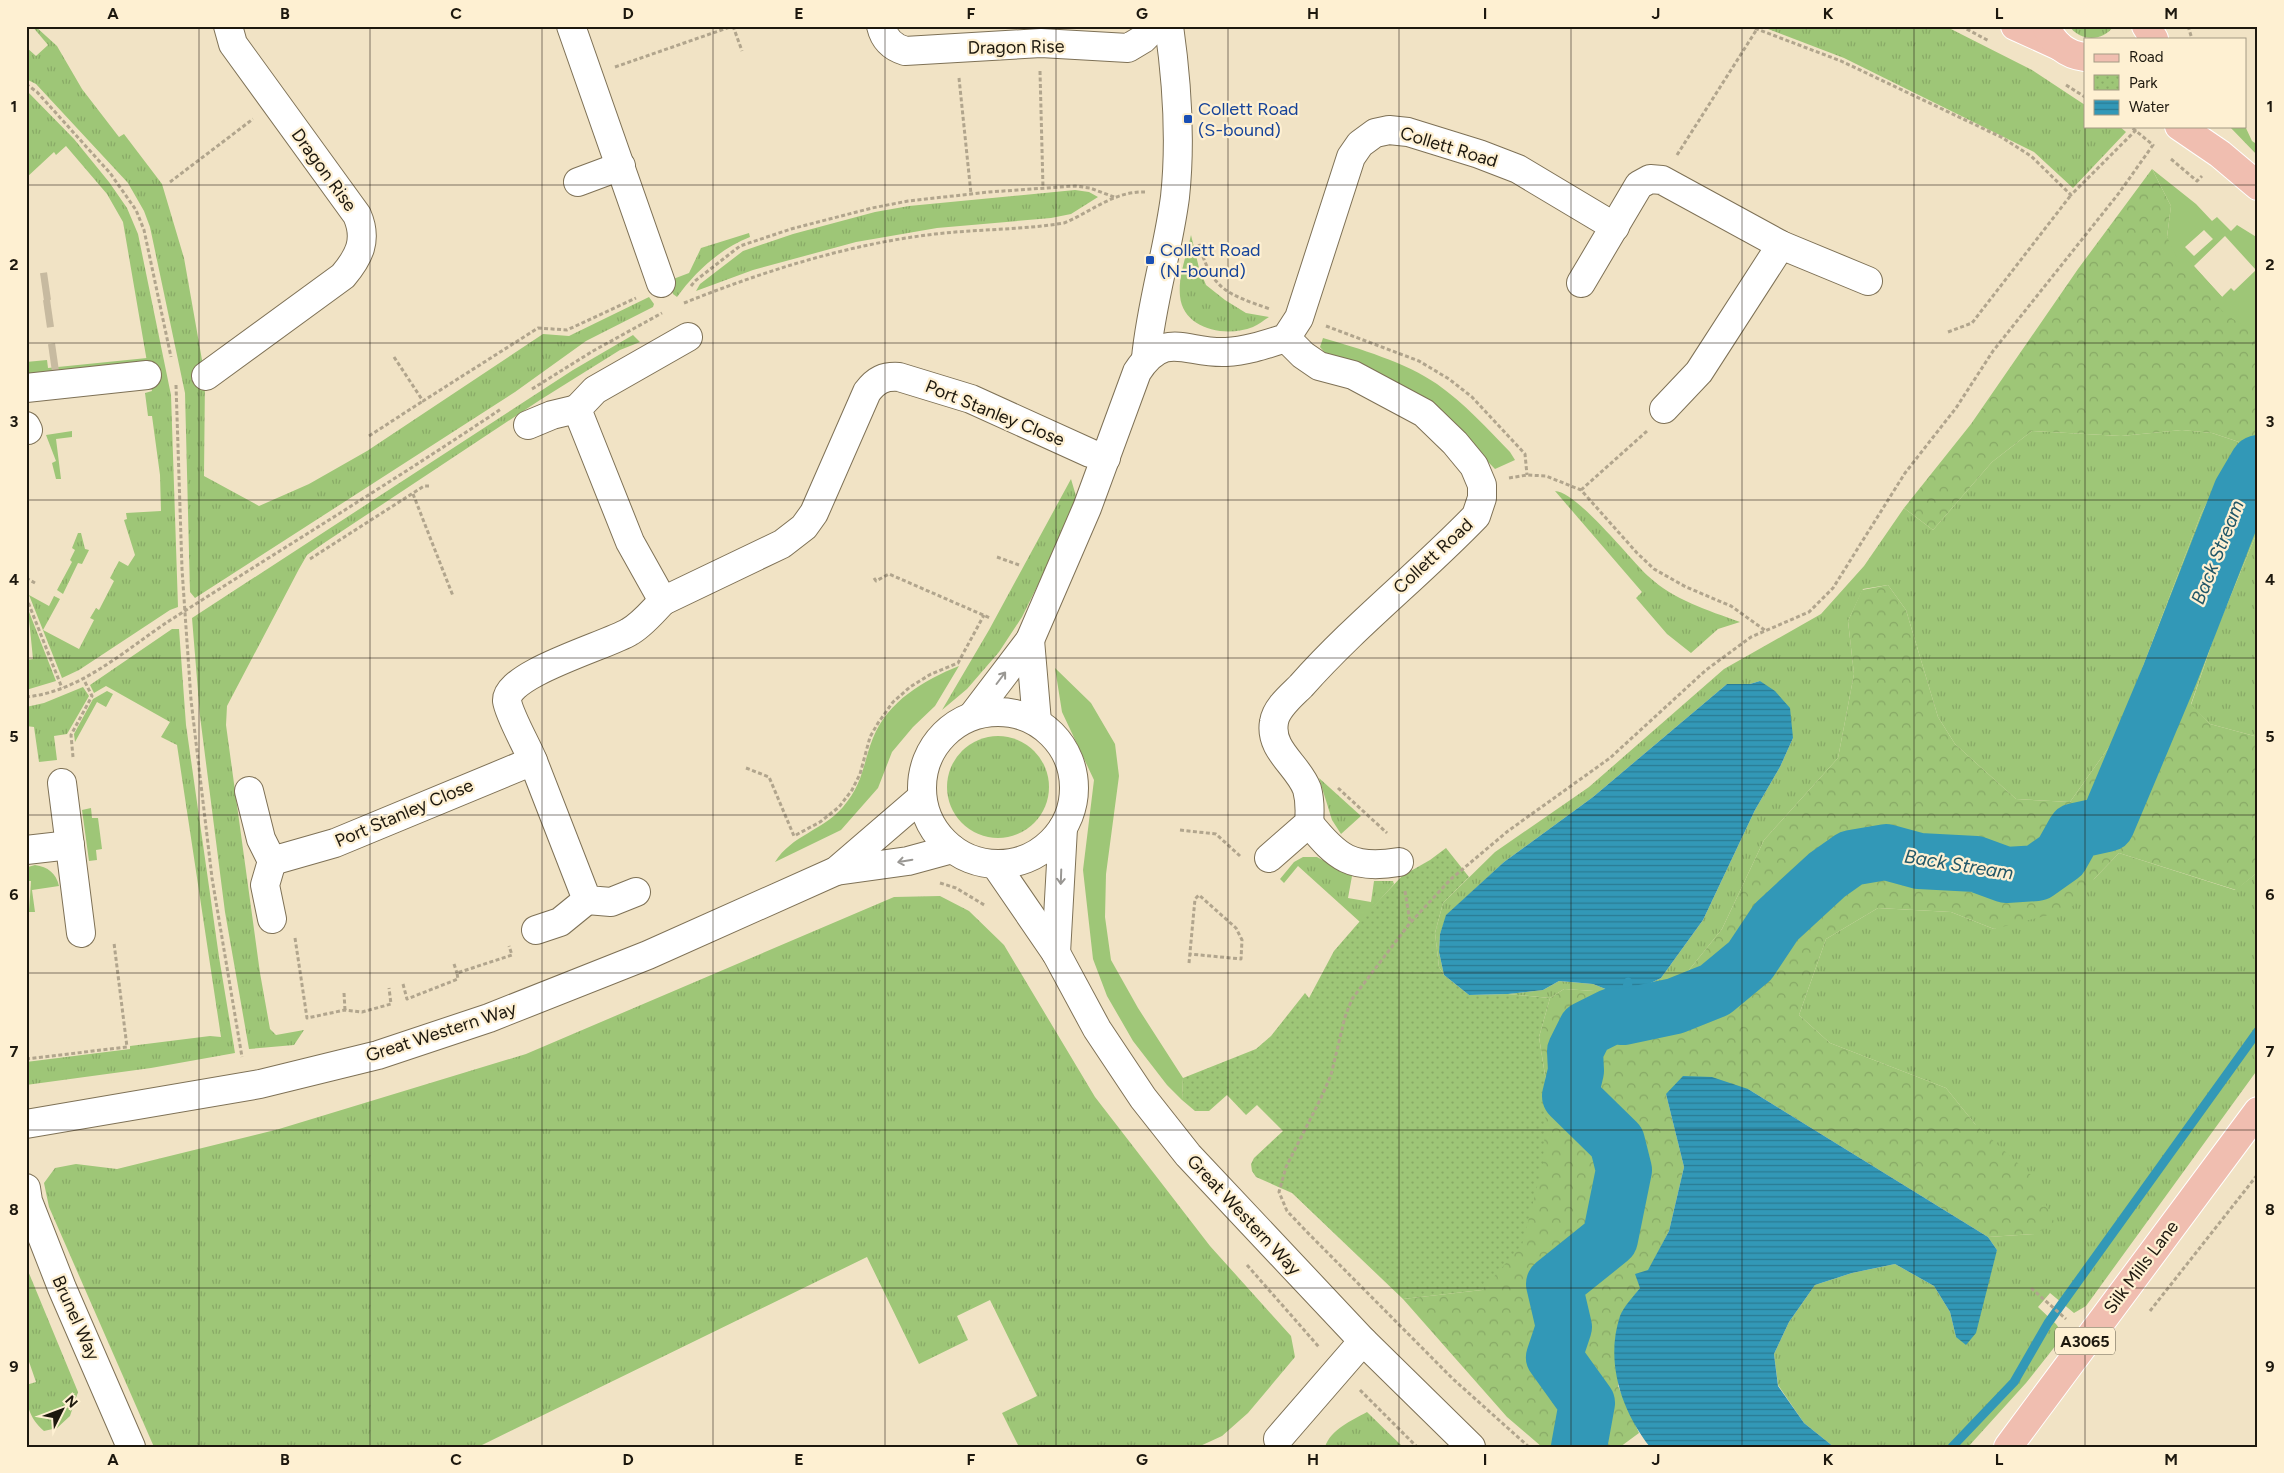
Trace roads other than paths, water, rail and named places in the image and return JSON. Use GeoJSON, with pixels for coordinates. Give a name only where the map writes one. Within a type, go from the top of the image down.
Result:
{"type":"FeatureCollection","features":[{"type":"Feature","properties":{"kind":"main road"},"geometry":{"type":"LineString","coordinates":[[2015,26],[2053,36],[2068,52],[2084,58]]}},
{"type":"Feature","properties":{"kind":"main road"},"geometry":{"type":"LineString","coordinates":[[2129,38],[2135,26]]}},
{"type":"Feature","properties":{"kind":"main road"},"geometry":{"type":"LineString","coordinates":[[2146,26],[2153,38]]}},
{"type":"Feature","properties":{"kind":"main road"},"geometry":{"type":"LineString","coordinates":[[2182,128],[2220,154],[2258,186]]}},
{"type":"Feature","properties":{"kind":"main road"},"geometry":{"type":"LineString","coordinates":[[2207,128],[2220,154]]}},
{"type":"Feature","properties":{"kind":"main road","name":"Silk Mills Lane"},"geometry":{"type":"LineString","coordinates":[[2008,1447],[2087,1338],[2258,1111]]}},
{"type":"Feature","properties":{"kind":"street","name":"Dragon Rise"},"geometry":{"type":"LineString","coordinates":[[206,376],[342,276],[361,250],[363,238],[362,225],[357,215],[233,44],[228,26]]}},
{"type":"Feature","properties":{"kind":"street"},"geometry":{"type":"LineString","coordinates":[[571,26],[621,166],[652,289]]}},
{"type":"Feature","properties":{"kind":"street","name":"Dragon Rise"},"geometry":{"type":"LineString","coordinates":[[881,26],[886,38],[892,44],[905,51],[1039,44],[1128,48],[1143,39],[1156,26]]}},
{"type":"Feature","properties":{"kind":"street"},"geometry":{"type":"LineString","coordinates":[[1146,358],[1148,338],[1163,269],[1175,195],[1178,115],[1169,26]]}},
{"type":"Feature","properties":{"kind":"street","name":"Collett Road"},"geometry":{"type":"LineString","coordinates":[[1309,823],[1310,811],[1306,788],[1276,745],[1274,732],[1277,713],[1315,669],[1370,614],[1476,516],[1482,498],[1482,485],[1474,466],[1455,443],[1424,413],[1353,375],[1319,366],[1303,355],[1293,328],[1351,156],[1360,144],[1375,133],[1389,130],[1408,132],[1510,166],[1615,227]]}},
{"type":"Feature","properties":{"kind":"street"},"geometry":{"type":"LineString","coordinates":[[578,182],[621,166]]}},
{"type":"Feature","properties":{"kind":"street"},"geometry":{"type":"LineString","coordinates":[[1580,283],[1639,185],[1650,179],[1662,180],[1781,245],[1868,281]]}},
{"type":"Feature","properties":{"kind":"street"},"geometry":{"type":"LineString","coordinates":[[1664,409],[1699,372],[1781,245]]}},
{"type":"Feature","properties":{"kind":"street"},"geometry":{"type":"LineString","coordinates":[[973,715],[1030,640],[1087,508],[1137,372],[1146,358],[1164,347],[1174,345],[1226,352],[1247,349],[1293,328]]}},
{"type":"Feature","properties":{"kind":"street"},"geometry":{"type":"LineString","coordinates":[[528,425],[552,415],[577,409],[595,390],[688,337]]}},
{"type":"Feature","properties":{"kind":"street"},"geometry":{"type":"LineString","coordinates":[[26,388],[147,375]]}},
{"type":"Feature","properties":{"kind":"street","name":"Port Stanley Close"},"geometry":{"type":"LineString","coordinates":[[587,900],[533,761],[507,701],[510,689],[519,681],[630,632],[663,601],[782,544],[804,527],[814,513],[867,392],[873,383],[881,378],[890,376],[900,377],[971,399],[1090,453],[1106,458]]}},
{"type":"Feature","properties":{"kind":"street"},"geometry":{"type":"LineString","coordinates":[[577,409],[630,542],[663,601]]}},
{"type":"Feature","properties":{"kind":"street"},"geometry":{"type":"LineString","coordinates":[[1030,640],[1037,722]]}},
{"type":"Feature","properties":{"kind":"street"},"geometry":{"type":"LineString","coordinates":[[994,711],[1016,714],[1037,722],[1055,738],[1068,758],[1074,782],[1072,806],[1062,828],[1050,844],[1033,856],[1014,862],[995,864],[972,860],[952,849],[937,835],[927,817],[922,797],[923,771],[933,747],[950,728],[973,715],[994,711]]}},
{"type":"Feature","properties":{"kind":"street","name":"Port Stanley Close"},"geometry":{"type":"LineString","coordinates":[[272,861],[335,843],[533,761]]}},
{"type":"Feature","properties":{"kind":"street"},"geometry":{"type":"LineString","coordinates":[[62,786],[81,933]]}},
{"type":"Feature","properties":{"kind":"street"},"geometry":{"type":"LineString","coordinates":[[249,791],[260,839],[272,861],[265,885],[272,917]]}},
{"type":"Feature","properties":{"kind":"street","name":"Great Western Way"},"geometry":{"type":"LineString","coordinates":[[836,871],[922,797]]}},
{"type":"Feature","properties":{"kind":"street"},"geometry":{"type":"LineString","coordinates":[[1257,859],[1309,823],[1329,848],[1344,858],[1376,865],[1398,862]]}},
{"type":"Feature","properties":{"kind":"street"},"geometry":{"type":"LineString","coordinates":[[1056,953],[1062,828]]}},
{"type":"Feature","properties":{"kind":"street"},"geometry":{"type":"LineString","coordinates":[[26,850],[70,845]]}},
{"type":"Feature","properties":{"kind":"street","name":"Great Western Way"},"geometry":{"type":"LineString","coordinates":[[26,1124],[260,1084],[378,1054],[489,1018],[630,962],[836,871],[908,861],[952,849]]}},
{"type":"Feature","properties":{"kind":"street","name":"Great Western Way"},"geometry":{"type":"LineString","coordinates":[[995,864],[1056,953],[1097,1029],[1143,1098],[1188,1155],[1363,1340],[1471,1447]]}},
{"type":"Feature","properties":{"kind":"street"},"geometry":{"type":"LineString","coordinates":[[536,930],[560,922],[587,900],[611,902],[636,892]]}},
{"type":"Feature","properties":{"kind":"street","name":"Brunel Way"},"geometry":{"type":"LineString","coordinates":[[26,1188],[28,1201],[62,1288],[131,1447]]}},
{"type":"Feature","properties":{"kind":"street"},"geometry":{"type":"LineString","coordinates":[[1278,1439],[1363,1340]]}},
{"type":"Feature","properties":{"kind":"water"},"geometry":{"type":"Polygon","coordinates":[[[1760,681],[1775,691],[1790,708],[1793,738],[1780,767],[1755,810],[1703,920],[1661,978],[1632,992],[1618,994],[1593,984],[1559,981],[1543,990],[1508,994],[1469,995],[1444,975],[1439,952],[1440,934],[1446,915],[1504,862],[1593,797],[1727,684],[1750,684],[1760,681]]]}},
{"type":"Feature","properties":{"kind":"water"},"geometry":{"type":"Polygon","coordinates":[[[1683,1076],[1712,1077],[1748,1089],[1988,1237],[1997,1250],[1976,1333],[1966,1345],[1956,1337],[1950,1312],[1934,1286],[1895,1264],[1852,1273],[1815,1285],[1789,1322],[1774,1354],[1778,1386],[1804,1423],[1834,1447],[1650,1447],[1640,1433],[1624,1401],[1615,1367],[1616,1333],[1622,1312],[1640,1288],[1635,1274],[1648,1270],[1669,1231],[1684,1167],[1666,1094],[1683,1076]]]}},
{"type":"Feature","properties":{"kind":"waterway","name":"Back Stream"},"geometry":{"type":"LineString","coordinates":[[1579,1447],[1587,1403],[1554,1357],[1564,1327],[1554,1284],[1610,1239],[1624,1170],[1617,1142],[1570,1096],[1576,1071],[1575,1051],[1586,1029],[1612,1016],[1623,1017],[1675,1006],[1715,990],[1750,961],[1776,922],[1827,875],[1851,858],[1886,852],[1919,861],[1976,864],[2006,875],[2037,873],[2061,856],[2075,831],[2107,824],[2170,674],[2241,492],[2258,463]]}},
{"type":"Feature","properties":{"kind":"waterway"},"geometry":{"type":"LineString","coordinates":[[1623,1017],[1628,982]]}},
{"type":"Feature","properties":{"kind":"waterway"},"geometry":{"type":"LineString","coordinates":[[1952,1447],[2014,1382],[2048,1323],[2258,1031]]}},
{"type":"Feature","properties":{"kind":"tunnel"},"geometry":{"type":"LineString","coordinates":[[42,287],[49,286]]}},
{"type":"Feature","properties":{"kind":"tunnel"},"geometry":{"type":"LineString","coordinates":[[45,314],[52,313]]}},
{"type":"Feature","properties":{"kind":"tunnel"},"geometry":{"type":"LineString","coordinates":[[50,358],[57,357]]}},
{"type":"Feature","properties":{"kind":"place","name":"Collett Road (S-bound)"},"geometry":{"type":"Point","coordinates":[1188,119]}},
{"type":"Feature","properties":{"kind":"place","name":"Collett Road (N-bound)"},"geometry":{"type":"Point","coordinates":[1150,260]}}]}
